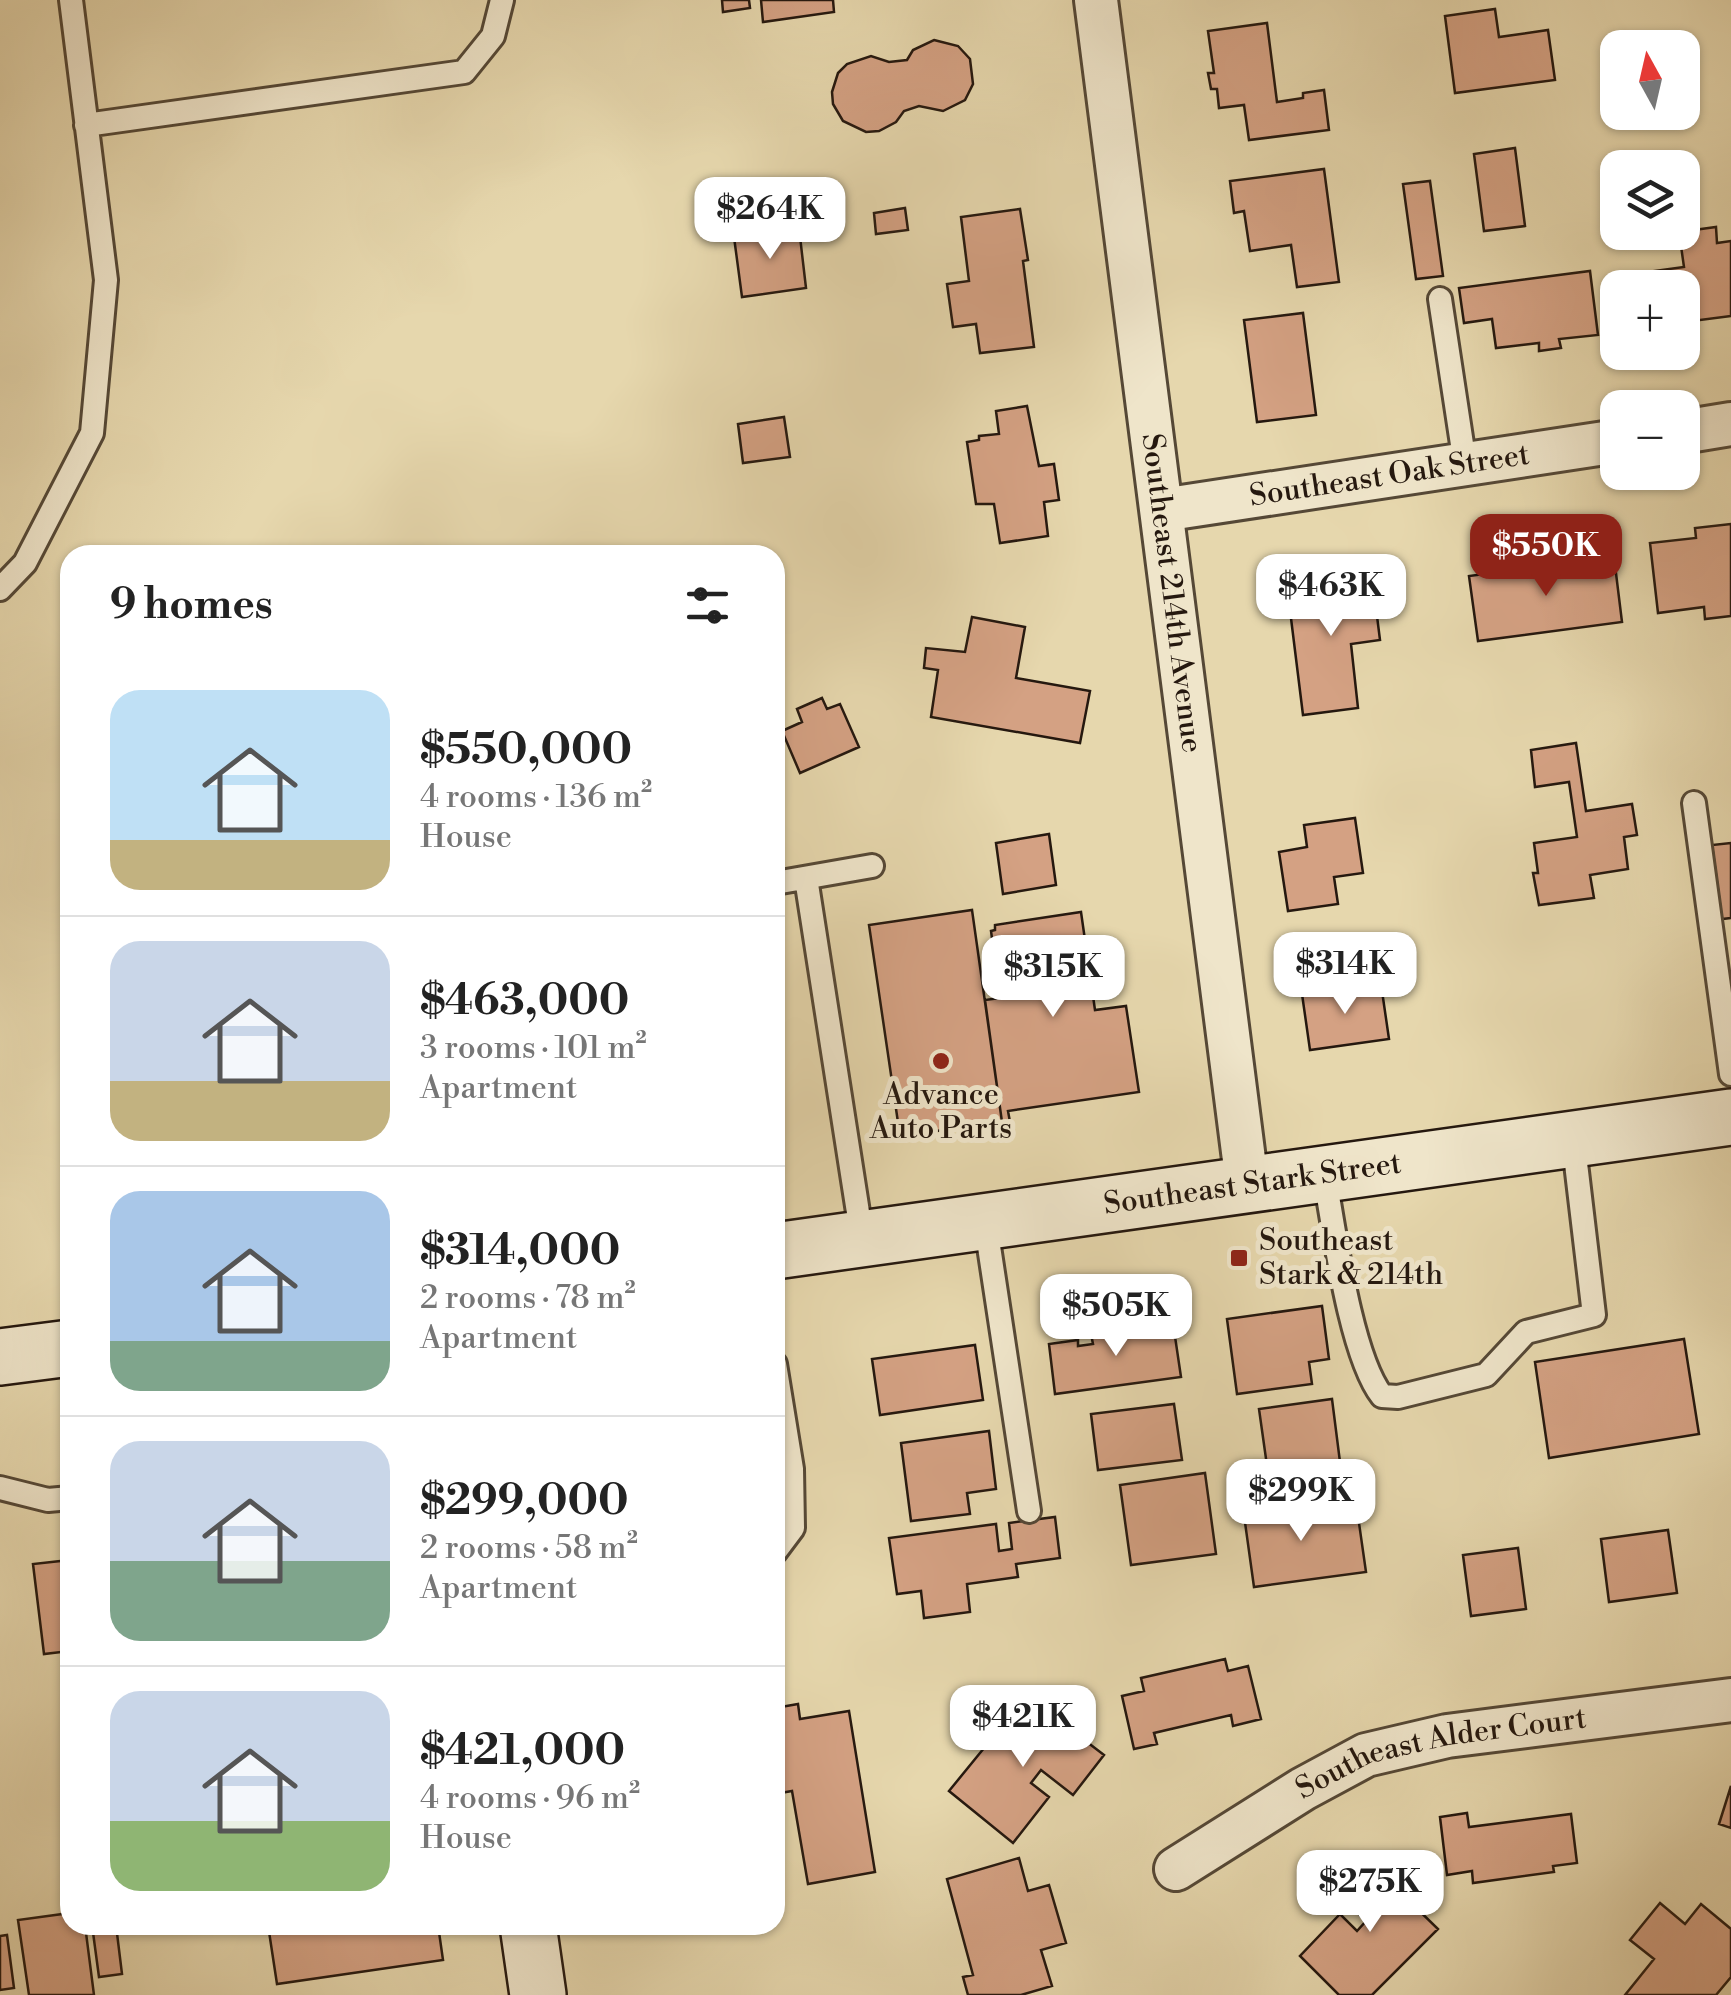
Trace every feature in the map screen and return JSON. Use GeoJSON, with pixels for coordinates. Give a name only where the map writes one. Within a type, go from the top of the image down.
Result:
{"type":"FeatureCollection","features":[{"type":"Feature","properties":{"kind":"main road","name":"Southeast Stark Street"},"geometry":{"type":"LineString","coordinates":[[785,1249],[1731,1117]]}},
{"type":"Feature","properties":{"kind":"main road"},"geometry":{"type":"LineString","coordinates":[[0,1357],[60,1349]]}},
{"type":"Feature","properties":{"kind":"main road"},"geometry":{"type":"LineString","coordinates":[[529,1935],[538,1995]]}},
{"type":"Feature","properties":{"kind":"street","name":"Southeast 214th Avenue"},"geometry":{"type":"LineString","coordinates":[[1096,0],[1247,1184]]}},
{"type":"Feature","properties":{"kind":"street"},"geometry":{"type":"LineString","coordinates":[[1700,429],[1731,424]]}},
{"type":"Feature","properties":{"kind":"street","name":"Southeast Oak Street"},"geometry":{"type":"LineString","coordinates":[[1162,510],[1600,444]]}},
{"type":"Feature","properties":{"kind":"street","name":"Southeast Alder Court"},"geometry":{"type":"LineString","coordinates":[[1176,1869],[1303,1789],[1366,1756],[1447,1736],[1731,1700]]}},
{"type":"Feature","properties":{"kind":"lane"},"geometry":{"type":"LineString","coordinates":[[0,589],[26,563],[92,433],[106,280],[71,0]]}},
{"type":"Feature","properties":{"kind":"lane"},"geometry":{"type":"LineString","coordinates":[[86,125],[464,72],[494,36],[502,0]]}},
{"type":"Feature","properties":{"kind":"lane"},"geometry":{"type":"LineString","coordinates":[[1440,299],[1464,464]]}},
{"type":"Feature","properties":{"kind":"lane"},"geometry":{"type":"LineString","coordinates":[[1694,802],[1731,1074]]}},
{"type":"Feature","properties":{"kind":"lane"},"geometry":{"type":"LineString","coordinates":[[785,881],[872,866]]}},
{"type":"Feature","properties":{"kind":"lane"},"geometry":{"type":"LineString","coordinates":[[806,878],[862,1238]]}},
{"type":"Feature","properties":{"kind":"lane"},"geometry":{"type":"LineString","coordinates":[[1324,1173],[1369,1379],[1382,1396],[1398,1397],[1486,1375],[1526,1332],[1594,1315],[1573,1138]]}},
{"type":"Feature","properties":{"kind":"lane"},"geometry":{"type":"LineString","coordinates":[[985,1220],[1029,1511]]}},
{"type":"Feature","properties":{"kind":"lane"},"geometry":{"type":"LineString","coordinates":[[785,1426],[792,1469],[794,1528],[785,1539]]}},
{"type":"Feature","properties":{"kind":"lane"},"geometry":{"type":"LineString","coordinates":[[0,1488],[23,1496],[60,1499]]}},
{"type":"Feature","properties":{"kind":"building"},"geometry":{"type":"Polygon","coordinates":[[[722,0],[749,0],[750,8],[723,12],[722,0]]]}},
{"type":"Feature","properties":{"kind":"building"},"geometry":{"type":"Polygon","coordinates":[[[761,0],[833,0],[834,12],[763,22],[761,0]]]}},
{"type":"Feature","properties":{"kind":"building"},"geometry":{"type":"Polygon","coordinates":[[[1495,9],[1499,37],[1548,30],[1555,80],[1455,93],[1445,16],[1495,9]]]}},
{"type":"Feature","properties":{"kind":"building"},"geometry":{"type":"Polygon","coordinates":[[[1267,23],[1277,102],[1324,90],[1329,130],[1249,140],[1244,105],[1219,108],[1217,89],[1211,89],[1208,73],[1214,73],[1208,31],[1267,23]]]}},
{"type":"Feature","properties":{"kind":"building"},"geometry":{"type":"Polygon","coordinates":[[[934,40],[958,46],[970,59],[973,84],[965,100],[943,111],[919,106],[904,111],[896,122],[879,131],[866,132],[843,121],[833,104],[832,92],[838,73],[847,64],[871,56],[889,62],[907,60],[913,50],[934,40]]]}},
{"type":"Feature","properties":{"kind":"building"},"geometry":{"type":"Polygon","coordinates":[[[1515,148],[1525,226],[1484,231],[1474,154],[1515,148]]]}},
{"type":"Feature","properties":{"kind":"building"},"geometry":{"type":"Polygon","coordinates":[[[1324,169],[1339,282],[1297,287],[1291,245],[1250,251],[1244,211],[1234,213],[1230,181],[1324,169]]]}},
{"type":"Feature","properties":{"kind":"building"},"geometry":{"type":"Polygon","coordinates":[[[1430,181],[1443,276],[1416,279],[1403,184],[1430,181]]]}},
{"type":"Feature","properties":{"kind":"building"},"geometry":{"type":"Polygon","coordinates":[[[905,208],[908,230],[876,234],[874,213],[905,208]]]}},
{"type":"Feature","properties":{"kind":"building"},"geometry":{"type":"Polygon","coordinates":[[[1020,209],[1034,347],[980,353],[976,324],[953,327],[947,284],[969,281],[961,217],[1020,209]]]}},
{"type":"Feature","properties":{"kind":"building"},"geometry":{"type":"Polygon","coordinates":[[[1716,227],[1717,243],[1731,241],[1731,316],[1700,320],[1700,270],[1662,270],[1684,267],[1682,250],[1700,250],[1700,229],[1716,227]]]}},
{"type":"Feature","properties":{"kind":"building"},"geometry":{"type":"Polygon","coordinates":[[[799,228],[806,288],[742,297],[734,237],[799,228]]]}},
{"type":"Feature","properties":{"kind":"building"},"geometry":{"type":"Polygon","coordinates":[[[1590,271],[1598,335],[1559,339],[1561,348],[1539,351],[1539,343],[1496,348],[1492,319],[1464,323],[1459,288],[1590,271]]]}},
{"type":"Feature","properties":{"kind":"building"},"geometry":{"type":"Polygon","coordinates":[[[1303,313],[1316,415],[1257,422],[1244,320],[1303,313]]]}},
{"type":"Feature","properties":{"kind":"building"},"geometry":{"type":"Polygon","coordinates":[[[1027,406],[1039,466],[1054,464],[1059,500],[1044,502],[1048,536],[1000,543],[994,504],[976,504],[967,442],[999,434],[996,411],[1027,406]]]}},
{"type":"Feature","properties":{"kind":"building"},"geometry":{"type":"Polygon","coordinates":[[[784,417],[790,457],[743,463],[738,424],[784,417]]]}},
{"type":"Feature","properties":{"kind":"building"},"geometry":{"type":"Polygon","coordinates":[[[1731,524],[1731,616],[1705,619],[1704,607],[1658,613],[1650,543],[1696,538],[1695,528],[1731,524]]]}},
{"type":"Feature","properties":{"kind":"building"},"geometry":{"type":"Polygon","coordinates":[[[1614,557],[1622,622],[1478,641],[1469,576],[1614,557]]]}},
{"type":"Feature","properties":{"kind":"building"},"geometry":{"type":"Polygon","coordinates":[[[1372,576],[1380,640],[1351,644],[1358,708],[1303,715],[1287,586],[1372,576]]]}},
{"type":"Feature","properties":{"kind":"building"},"geometry":{"type":"Polygon","coordinates":[[[972,617],[1025,627],[1016,678],[1090,691],[1080,743],[931,717],[938,670],[924,668],[926,648],[965,652],[972,617]]]}},
{"type":"Feature","properties":{"kind":"building"},"geometry":{"type":"Polygon","coordinates":[[[822,698],[827,709],[840,704],[859,747],[800,773],[785,738],[785,730],[802,722],[797,709],[822,698]]]}},
{"type":"Feature","properties":{"kind":"building"},"geometry":{"type":"Polygon","coordinates":[[[1576,743],[1586,811],[1632,804],[1637,835],[1624,837],[1628,869],[1590,875],[1594,898],[1539,905],[1533,873],[1538,873],[1534,843],[1577,837],[1569,782],[1535,787],[1531,750],[1576,743]]]}},
{"type":"Feature","properties":{"kind":"building"},"geometry":{"type":"Polygon","coordinates":[[[1355,818],[1363,873],[1334,877],[1338,904],[1288,911],[1279,852],[1307,847],[1304,825],[1355,818]]]}},
{"type":"Feature","properties":{"kind":"building"},"geometry":{"type":"Polygon","coordinates":[[[1049,834],[1056,885],[1003,894],[996,843],[1049,834]]]}},
{"type":"Feature","properties":{"kind":"building"},"geometry":{"type":"Polygon","coordinates":[[[1731,843],[1731,918],[1722,919],[1712,845],[1731,843]]]}},
{"type":"Feature","properties":{"kind":"building","name":"Advance Auto Parts"},"geometry":{"type":"Polygon","coordinates":[[[972,910],[1002,1122],[900,1136],[869,925],[972,910]]]}},
{"type":"Feature","properties":{"kind":"building"},"geometry":{"type":"Polygon","coordinates":[[[1081,912],[1095,1010],[1126,1006],[1139,1092],[1008,1111],[1010,1122],[1002,1122],[985,1000],[1000,998],[991,931],[995,925],[1081,912]]]}},
{"type":"Feature","properties":{"kind":"building"},"geometry":{"type":"Polygon","coordinates":[[[1381,984],[1389,1039],[1310,1050],[1302,994],[1381,984]]]}},
{"type":"Feature","properties":{"kind":"building"},"geometry":{"type":"Polygon","coordinates":[[[1322,1306],[1329,1359],[1309,1362],[1312,1384],[1237,1394],[1227,1319],[1322,1306]]]}},
{"type":"Feature","properties":{"kind":"building"},"geometry":{"type":"Polygon","coordinates":[[[1173,1323],[1181,1377],[1055,1394],[1049,1344],[1078,1340],[1078,1346],[1093,1344],[1091,1334],[1173,1323]]]}},
{"type":"Feature","properties":{"kind":"building"},"geometry":{"type":"Polygon","coordinates":[[[1684,1339],[1699,1434],[1549,1458],[1535,1362],[1684,1339]]]}},
{"type":"Feature","properties":{"kind":"building"},"geometry":{"type":"Polygon","coordinates":[[[975,1345],[983,1400],[880,1415],[872,1359],[975,1345]]]}},
{"type":"Feature","properties":{"kind":"building"},"geometry":{"type":"Polygon","coordinates":[[[1332,1399],[1340,1462],[1323,1464],[1324,1473],[1269,1480],[1259,1409],[1332,1399]]]}},
{"type":"Feature","properties":{"kind":"building"},"geometry":{"type":"Polygon","coordinates":[[[1174,1404],[1182,1460],[1098,1470],[1091,1414],[1174,1404]]]}},
{"type":"Feature","properties":{"kind":"building"},"geometry":{"type":"Polygon","coordinates":[[[989,1431],[996,1489],[967,1493],[970,1514],[911,1521],[901,1443],[989,1431]]]}},
{"type":"Feature","properties":{"kind":"building"},"geometry":{"type":"Polygon","coordinates":[[[1205,1473],[1216,1554],[1131,1565],[1120,1485],[1205,1473]]]}},
{"type":"Feature","properties":{"kind":"building"},"geometry":{"type":"Polygon","coordinates":[[[1314,1499],[1317,1522],[1358,1516],[1366,1572],[1254,1587],[1243,1508],[1314,1499]]]}},
{"type":"Feature","properties":{"kind":"building"},"geometry":{"type":"Polygon","coordinates":[[[1055,1517],[1060,1558],[1016,1564],[1018,1577],[967,1584],[970,1612],[924,1618],[921,1591],[897,1594],[889,1538],[996,1524],[999,1551],[1012,1549],[1009,1523],[1055,1517]]]}},
{"type":"Feature","properties":{"kind":"building"},"geometry":{"type":"Polygon","coordinates":[[[1668,1530],[1677,1593],[1609,1602],[1601,1539],[1668,1530]]]}},
{"type":"Feature","properties":{"kind":"building"},"geometry":{"type":"Polygon","coordinates":[[[1518,1548],[1526,1609],[1471,1616],[1463,1555],[1518,1548]]]}},
{"type":"Feature","properties":{"kind":"building"},"geometry":{"type":"Polygon","coordinates":[[[60,1561],[60,1652],[44,1654],[33,1564],[60,1561]]]}},
{"type":"Feature","properties":{"kind":"building"},"geometry":{"type":"Polygon","coordinates":[[[1225,1659],[1228,1671],[1248,1666],[1261,1719],[1233,1726],[1231,1715],[1154,1733],[1157,1744],[1134,1749],[1122,1696],[1144,1691],[1141,1678],[1225,1659]]]}},
{"type":"Feature","properties":{"kind":"building"},"geometry":{"type":"Polygon","coordinates":[[[1024,1699],[1066,1734],[1070,1729],[1104,1755],[1073,1795],[1041,1770],[1031,1783],[1049,1797],[1013,1843],[949,1791],[1024,1699]]]}},
{"type":"Feature","properties":{"kind":"building"},"geometry":{"type":"Polygon","coordinates":[[[798,1704],[800,1719],[849,1711],[875,1872],[808,1884],[792,1791],[785,1792],[785,1706],[798,1704]]]}},
{"type":"Feature","properties":{"kind":"building"},"geometry":{"type":"Polygon","coordinates":[[[1731,1786],[1731,1828],[1719,1824],[1731,1786]]]}},
{"type":"Feature","properties":{"kind":"building"},"geometry":{"type":"Polygon","coordinates":[[[1467,1813],[1469,1827],[1571,1814],[1577,1863],[1553,1866],[1554,1872],[1473,1883],[1472,1871],[1447,1875],[1440,1817],[1467,1813]]]}},
{"type":"Feature","properties":{"kind":"building"},"geometry":{"type":"Polygon","coordinates":[[[1019,1858],[1028,1891],[1049,1885],[1066,1943],[1041,1950],[1052,1986],[1021,1995],[968,1995],[963,1977],[973,1975],[947,1879],[1019,1858]]]}},
{"type":"Feature","properties":{"kind":"building"},"geometry":{"type":"Polygon","coordinates":[[[1375,1858],[1407,1889],[1402,1894],[1438,1929],[1372,1995],[1339,1995],[1300,1956],[1340,1914],[1357,1931],[1366,1921],[1339,1895],[1375,1858]]]}},
{"type":"Feature","properties":{"kind":"building"},"geometry":{"type":"Polygon","coordinates":[[[1660,1903],[1685,1924],[1701,1904],[1731,1929],[1731,1977],[1716,1995],[1625,1995],[1654,1959],[1630,1940],[1660,1903]]]}},
{"type":"Feature","properties":{"kind":"building"},"geometry":{"type":"Polygon","coordinates":[[[60,1914],[60,1935],[86,1935],[94,1995],[29,1995],[18,1920],[60,1914]]]}},
{"type":"Feature","properties":{"kind":"building"},"geometry":{"type":"Polygon","coordinates":[[[7,1935],[14,1988],[0,1990],[0,1936],[7,1935]]]}},
{"type":"Feature","properties":{"kind":"building"},"geometry":{"type":"Polygon","coordinates":[[[93,1935],[117,1935],[122,1974],[99,1977],[93,1935]]]}},
{"type":"Feature","properties":{"kind":"building"},"geometry":{"type":"Polygon","coordinates":[[[270,1935],[439,1935],[443,1960],[277,1984],[270,1935]]]}},
{"type":"Feature","properties":{"kind":"place","name":"Advance Auto Parts"},"geometry":{"type":"Point","coordinates":[941,1061]}},
{"type":"Feature","properties":{"kind":"place","name":"Southeast Stark & 214th"},"geometry":{"type":"Point","coordinates":[1239,1258]}}]}
